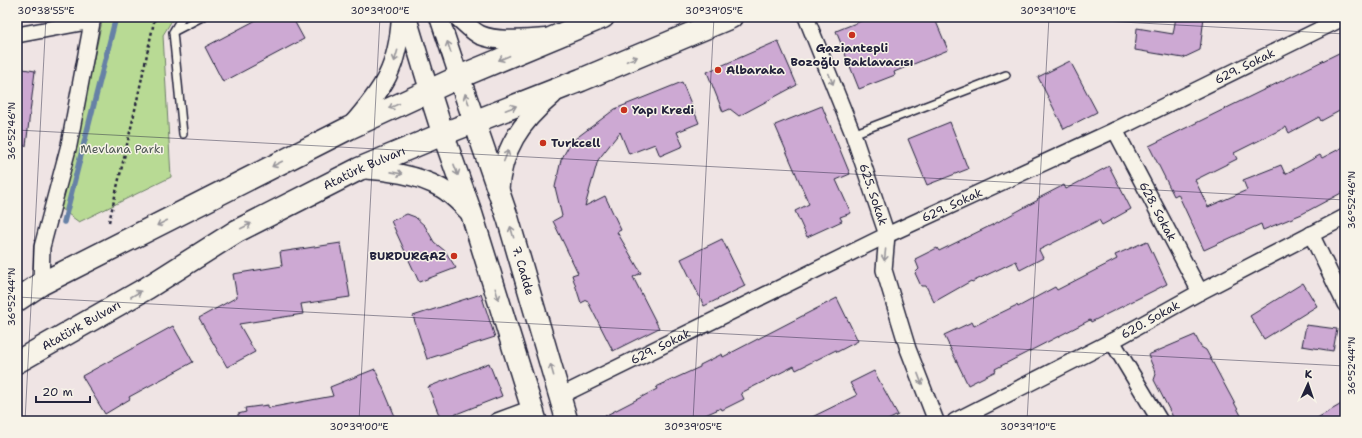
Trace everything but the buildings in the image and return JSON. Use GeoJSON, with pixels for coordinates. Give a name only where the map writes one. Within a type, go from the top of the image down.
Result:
{"type":"FeatureCollection","features":[{"type":"Feature","properties":{"kind":"main road","name":"Atatürk Bulvarı"},"geometry":{"type":"LineString","coordinates":[[17,362],[148,288],[237,231],[359,169],[443,134],[559,89],[731,17]]}},
{"type":"Feature","properties":{"kind":"main road"},"geometry":{"type":"LineString","coordinates":[[17,300],[41,284],[349,128],[429,90],[592,19]]}},
{"type":"Feature","properties":{"kind":"main road","name":"7. Cadde"},"geometry":{"type":"LineString","coordinates":[[459,77],[499,194],[568,421]]}},
{"type":"Feature","properties":{"kind":"main road"},"geometry":{"type":"LineString","coordinates":[[429,90],[472,215],[534,414]]}},
{"type":"Feature","properties":{"kind":"street"},"geometry":{"type":"LineString","coordinates":[[349,128],[370,104],[393,66],[398,51],[401,17]]}},
{"type":"Feature","properties":{"kind":"street"},"geometry":{"type":"LineString","coordinates":[[407,17],[429,90]]}},
{"type":"Feature","properties":{"kind":"street"},"geometry":{"type":"LineString","coordinates":[[439,17],[459,77]]}},
{"type":"Feature","properties":{"kind":"street"},"geometry":{"type":"LineString","coordinates":[[458,17],[481,35],[511,39],[553,37]]}},
{"type":"Feature","properties":{"kind":"street","name":"625. Sokak"},"geometry":{"type":"LineString","coordinates":[[806,17],[853,134],[887,235],[884,270],[908,349],[936,421]]}},
{"type":"Feature","properties":{"kind":"street","name":"629. Sokak"},"geometry":{"type":"LineString","coordinates":[[560,396],[887,235],[1115,130],[1345,17]]}},
{"type":"Feature","properties":{"kind":"street"},"geometry":{"type":"LineString","coordinates":[[17,35],[93,19],[69,145],[42,247],[41,284]]}},
{"type":"Feature","properties":{"kind":"street"},"geometry":{"type":"LineString","coordinates":[[499,194],[500,173],[512,141],[522,124],[536,108],[559,89]]}},
{"type":"Feature","properties":{"kind":"street","name":"628. Sokak"},"geometry":{"type":"LineString","coordinates":[[1115,130],[1200,292]]}},
{"type":"Feature","properties":{"kind":"street"},"geometry":{"type":"LineString","coordinates":[[359,169],[386,171],[420,179],[442,188],[472,215]]}},
{"type":"Feature","properties":{"kind":"street","name":"620. Sokak"},"geometry":{"type":"LineString","coordinates":[[955,421],[1112,341],[1200,292],[1345,217]]}},
{"type":"Feature","properties":{"kind":"street"},"geometry":{"type":"LineString","coordinates":[[1311,234],[1345,304]]}},
{"type":"Feature","properties":{"kind":"street"},"geometry":{"type":"LineString","coordinates":[[1112,341],[1160,421]]}},
{"type":"Feature","properties":{"kind":"street"},"geometry":{"type":"LineString","coordinates":[[497,421],[534,414]]}},
{"type":"Feature","properties":{"kind":"lane"},"geometry":{"type":"LineString","coordinates":[[182,17],[173,32],[183,134]]}},
{"type":"Feature","properties":{"kind":"lane"},"geometry":{"type":"LineString","coordinates":[[173,32],[202,17]]}},
{"type":"Feature","properties":{"kind":"lane"},"geometry":{"type":"LineString","coordinates":[[853,134],[1006,75]]}},
{"type":"Feature","properties":{"kind":"path"},"geometry":{"type":"LineString","coordinates":[[109,222],[155,17]]}},
{"type":"Feature","properties":{"kind":"green space","name":"Mevlana Parkı"},"geometry":{"type":"Polygon","coordinates":[[[103,17],[174,17],[163,35],[171,177],[79,222],[61,209],[103,17]]]}},
{"type":"Feature","properties":{"kind":"waterway"},"geometry":{"type":"LineString","coordinates":[[64,222],[116,17]]}},
{"type":"Feature","properties":{"kind":"place","name":"Gaziantepli Bozoğlu Baklavacısı"},"geometry":{"type":"Point","coordinates":[852,35]}},
{"type":"Feature","properties":{"kind":"place","name":"Albaraka"},"geometry":{"type":"Point","coordinates":[718,70]}},
{"type":"Feature","properties":{"kind":"place","name":"Yapı Kredi"},"geometry":{"type":"Point","coordinates":[624,110]}},
{"type":"Feature","properties":{"kind":"place","name":"Turkcell"},"geometry":{"type":"Point","coordinates":[543,143]}},
{"type":"Feature","properties":{"kind":"place","name":"BURDURGAZ"},"geometry":{"type":"Point","coordinates":[454,256]}}]}
